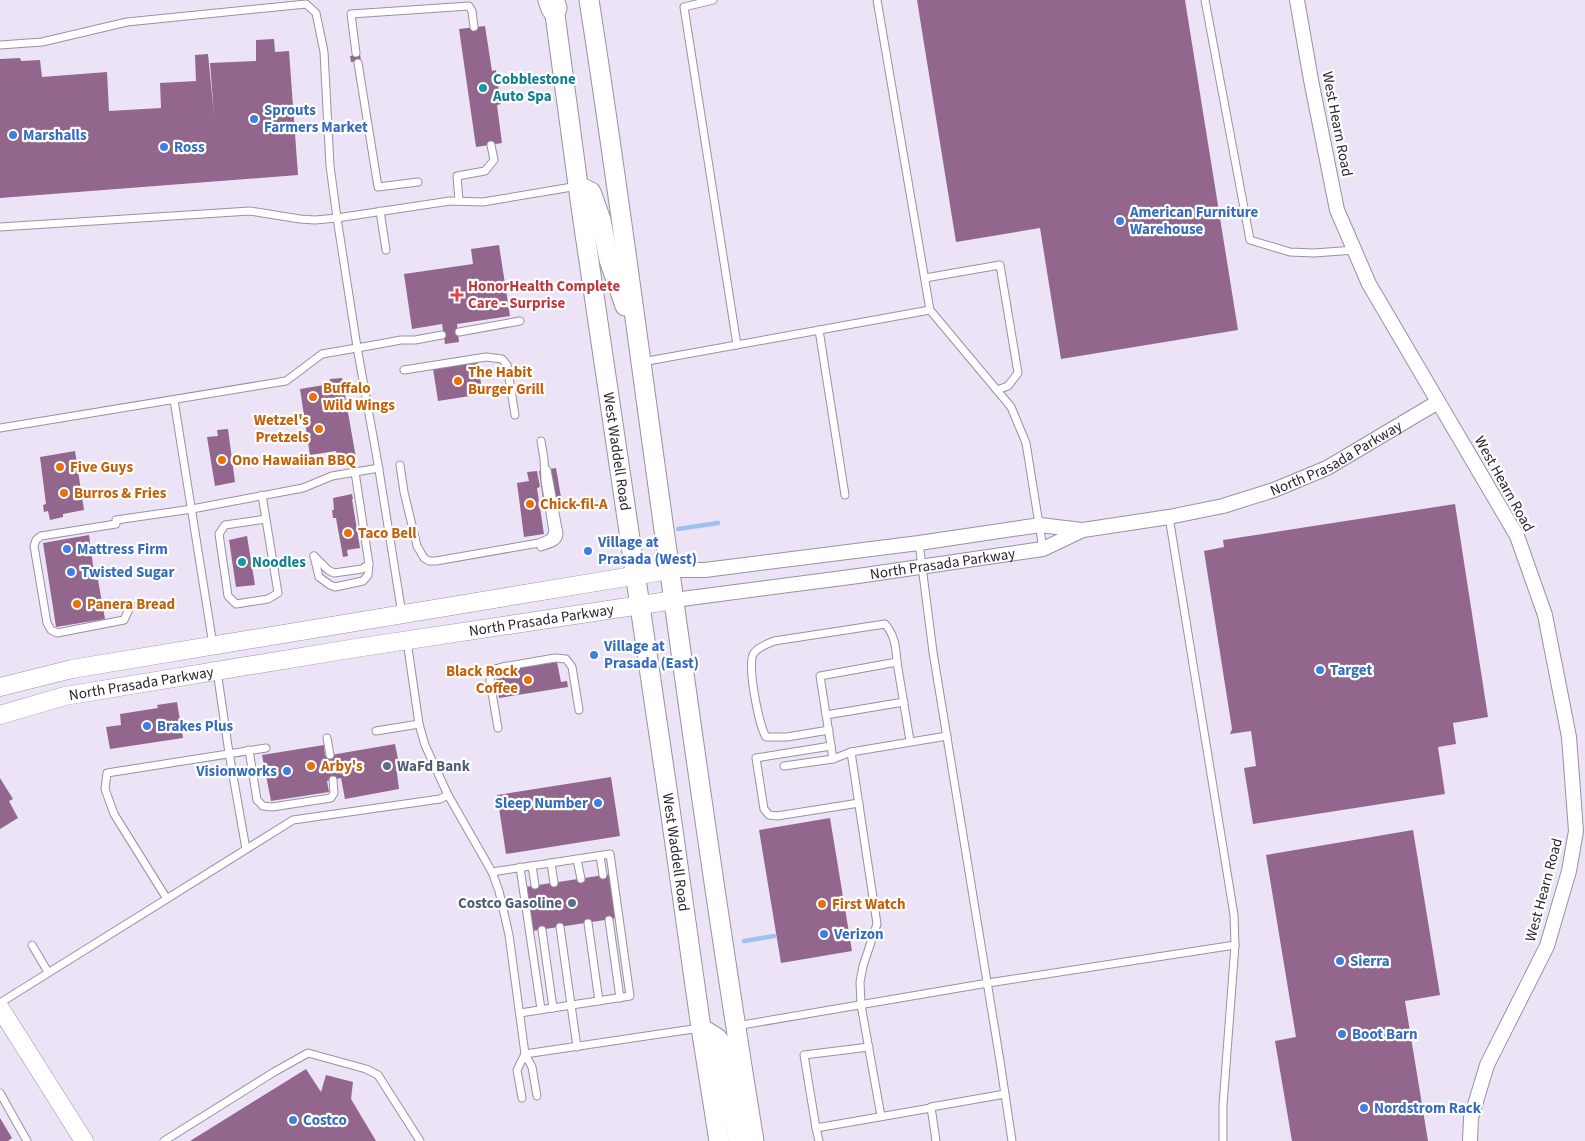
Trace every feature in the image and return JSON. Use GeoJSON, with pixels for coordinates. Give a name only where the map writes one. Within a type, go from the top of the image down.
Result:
{"type":"FeatureCollection","features":[{"type":"Feature","properties":{"kind":"main road"},"geometry":{"type":"LineString","coordinates":[[589,0],[718,917],[754,1141]]}},
{"type":"Feature","properties":{"kind":"main road","name":"West Waddell Road"},"geometry":{"type":"LineString","coordinates":[[553,3],[578,186],[719,1141]]}},
{"type":"Feature","properties":{"kind":"main road"},"geometry":{"type":"LineString","coordinates":[[578,186],[591,192],[597,205],[609,260],[640,354]]}},
{"type":"Feature","properties":{"kind":"main road"},"geometry":{"type":"LineString","coordinates":[[701,1028],[717,1038],[722,1044],[738,1141]]}},
{"type":"Feature","properties":{"kind":"street","name":"West Hearn Road"},"geometry":{"type":"LineString","coordinates":[[1297,0],[1311,80],[1338,210],[1369,284],[1517,536],[1545,615],[1569,738],[1576,831],[1569,871],[1547,946],[1486,1064],[1471,1118],[1470,1141]]}},
{"type":"Feature","properties":{"kind":"street","name":"North Prasada Parkway"},"geometry":{"type":"LineString","coordinates":[[0,687],[72,669],[669,570],[705,570],[920,543],[1040,525],[1083,530],[1169,517],[1223,506],[1274,490],[1327,468],[1438,402]]}},
{"type":"Feature","properties":{"kind":"street","name":"North Prasada Parkway"},"geometry":{"type":"LineString","coordinates":[[0,715],[65,696],[407,640],[674,600],[1043,549],[1083,530]]}},
{"type":"Feature","properties":{"kind":"street"},"geometry":{"type":"LineString","coordinates":[[217,671],[229,657],[273,636]]}},
{"type":"Feature","properties":{"kind":"street"},"geometry":{"type":"LineString","coordinates":[[162,680],[195,662],[208,652],[213,645]]}},
{"type":"Feature","properties":{"kind":"street"},"geometry":{"type":"LineString","coordinates":[[0,1008],[84,1141]]}},
{"type":"Feature","properties":{"kind":"lane"},"geometry":{"type":"LineString","coordinates":[[713,0],[684,7],[738,345]]}},
{"type":"Feature","properties":{"kind":"lane"},"geometry":{"type":"LineString","coordinates":[[877,0],[930,310],[1011,407],[1026,443],[1043,549]]}},
{"type":"Feature","properties":{"kind":"lane"},"geometry":{"type":"LineString","coordinates":[[1205,0],[1250,240],[1290,252],[1314,253],[1355,250]]}},
{"type":"Feature","properties":{"kind":"lane"},"geometry":{"type":"LineString","coordinates":[[0,45],[42,42],[127,22],[306,4],[316,13],[324,52],[330,166],[337,218],[402,615]]}},
{"type":"Feature","properties":{"kind":"lane"},"geometry":{"type":"LineString","coordinates":[[356,53],[351,14],[469,6],[472,11],[474,27]]}},
{"type":"Feature","properties":{"kind":"lane"},"geometry":{"type":"LineString","coordinates":[[358,63],[378,187],[418,182]]}},
{"type":"Feature","properties":{"kind":"lane"},"geometry":{"type":"LineString","coordinates":[[459,201],[457,176],[485,171],[494,160],[492,145]]}},
{"type":"Feature","properties":{"kind":"lane"},"geometry":{"type":"LineString","coordinates":[[0,227],[250,211],[315,220],[444,201],[483,202],[578,186]]}},
{"type":"Feature","properties":{"kind":"lane"},"geometry":{"type":"LineString","coordinates":[[380,211],[386,250]]}},
{"type":"Feature","properties":{"kind":"lane"},"geometry":{"type":"LineString","coordinates":[[924,278],[1000,265],[1018,372],[1008,386],[997,390]]}},
{"type":"Feature","properties":{"kind":"lane"},"geometry":{"type":"LineString","coordinates":[[640,354],[738,345],[930,310]]}},
{"type":"Feature","properties":{"kind":"lane"},"geometry":{"type":"LineString","coordinates":[[458,332],[520,321]]}},
{"type":"Feature","properties":{"kind":"lane"},"geometry":{"type":"LineString","coordinates":[[819,330],[846,495]]}},
{"type":"Feature","properties":{"kind":"lane"},"geometry":{"type":"LineString","coordinates":[[0,428],[286,381],[322,354],[442,335]]}},
{"type":"Feature","properties":{"kind":"lane"},"geometry":{"type":"LineString","coordinates":[[404,370],[486,356],[502,359],[507,365],[515,415]]}},
{"type":"Feature","properties":{"kind":"lane"},"geometry":{"type":"LineString","coordinates":[[174,400],[213,645]]}},
{"type":"Feature","properties":{"kind":"lane"},"geometry":{"type":"LineString","coordinates":[[400,465],[404,492],[417,546],[424,558],[429,561],[436,561],[539,543],[550,538],[553,532],[541,441]]}},
{"type":"Feature","properties":{"kind":"lane"},"geometry":{"type":"LineString","coordinates":[[131,605],[124,620],[57,632],[51,630],[47,623],[34,546],[36,540],[40,536],[303,488],[332,476],[379,468]]}},
{"type":"Feature","properties":{"kind":"lane"},"geometry":{"type":"LineString","coordinates":[[355,472],[369,564],[368,575],[364,581],[335,586],[330,585],[319,577],[314,556],[328,570],[334,573],[362,569],[369,564]]}},
{"type":"Feature","properties":{"kind":"lane"},"geometry":{"type":"LineString","coordinates":[[262,495],[266,519],[278,593],[268,599],[236,604],[228,596],[218,534],[225,525],[266,519]]}},
{"type":"Feature","properties":{"kind":"lane"},"geometry":{"type":"LineString","coordinates":[[1169,517],[1234,915],[1235,945],[1224,1097],[1223,1141]]}},
{"type":"Feature","properties":{"kind":"lane"},"geometry":{"type":"LineString","coordinates":[[920,543],[933,652],[988,983],[1012,1141]]}},
{"type":"Feature","properties":{"kind":"lane"},"geometry":{"type":"LineString","coordinates":[[828,730],[766,737],[759,719],[754,692],[750,661],[754,653],[764,645],[774,641],[885,624],[890,630],[896,647],[910,741]]}},
{"type":"Feature","properties":{"kind":"lane"},"geometry":{"type":"LineString","coordinates":[[407,640],[419,724],[425,745],[448,795],[492,872],[499,891],[509,935],[525,1054],[532,1067],[537,1096]]}},
{"type":"Feature","properties":{"kind":"lane"},"geometry":{"type":"LineString","coordinates":[[498,728],[490,681],[495,669],[502,667],[555,658],[566,659],[572,667],[579,710]]}},
{"type":"Feature","properties":{"kind":"lane"},"geometry":{"type":"LineString","coordinates":[[833,759],[820,676],[897,662]]}},
{"type":"Feature","properties":{"kind":"lane"},"geometry":{"type":"LineString","coordinates":[[217,671],[246,849]]}},
{"type":"Feature","properties":{"kind":"lane"},"geometry":{"type":"LineString","coordinates":[[826,715],[904,702]]}},
{"type":"Feature","properties":{"kind":"lane"},"geometry":{"type":"LineString","coordinates":[[376,731],[419,724]]}},
{"type":"Feature","properties":{"kind":"lane"},"geometry":{"type":"LineString","coordinates":[[784,766],[833,759],[850,752],[947,736]]}},
{"type":"Feature","properties":{"kind":"lane"},"geometry":{"type":"LineString","coordinates":[[327,738],[330,754]]}},
{"type":"Feature","properties":{"kind":"lane"},"geometry":{"type":"LineString","coordinates":[[831,746],[756,758],[764,810],[770,815],[778,816],[859,803]]}},
{"type":"Feature","properties":{"kind":"lane"},"geometry":{"type":"LineString","coordinates":[[167,899],[114,814],[105,789],[107,773],[266,748]]}},
{"type":"Feature","properties":{"kind":"lane"},"geometry":{"type":"LineString","coordinates":[[248,750],[257,800],[263,806],[272,807],[331,798],[334,793],[333,780]]}},
{"type":"Feature","properties":{"kind":"lane"},"geometry":{"type":"LineString","coordinates":[[850,752],[877,924],[863,966],[860,982],[868,1047],[880,1116]]}},
{"type":"Feature","properties":{"kind":"lane"},"geometry":{"type":"LineString","coordinates":[[0,1003],[293,820],[440,799],[448,795]]}},
{"type":"Feature","properties":{"kind":"lane"},"geometry":{"type":"LineString","coordinates":[[492,872],[610,854],[630,996],[520,1013]]}},
{"type":"Feature","properties":{"kind":"lane"},"geometry":{"type":"LineString","coordinates":[[600,856],[603,875]]}},
{"type":"Feature","properties":{"kind":"lane"},"geometry":{"type":"LineString","coordinates":[[578,859],[581,879]]}},
{"type":"Feature","properties":{"kind":"lane"},"geometry":{"type":"LineString","coordinates":[[551,863],[554,882]]}},
{"type":"Feature","properties":{"kind":"lane"},"geometry":{"type":"LineString","coordinates":[[532,866],[535,885]]}},
{"type":"Feature","properties":{"kind":"lane"},"geometry":{"type":"LineString","coordinates":[[520,867],[541,1010]]}},
{"type":"Feature","properties":{"kind":"lane"},"geometry":{"type":"LineString","coordinates":[[609,920],[620,998]]}},
{"type":"Feature","properties":{"kind":"lane"},"geometry":{"type":"LineString","coordinates":[[588,923],[599,1001]]}},
{"type":"Feature","properties":{"kind":"lane"},"geometry":{"type":"LineString","coordinates":[[560,927],[577,1047]]}},
{"type":"Feature","properties":{"kind":"lane"},"geometry":{"type":"LineString","coordinates":[[542,930],[553,1008]]}},
{"type":"Feature","properties":{"kind":"lane"},"geometry":{"type":"LineString","coordinates":[[32,944],[48,972]]}},
{"type":"Feature","properties":{"kind":"lane"},"geometry":{"type":"LineString","coordinates":[[735,1026],[988,983],[1235,945]]}},
{"type":"Feature","properties":{"kind":"lane"},"geometry":{"type":"LineString","coordinates":[[525,1054],[701,1028]]}},
{"type":"Feature","properties":{"kind":"lane"},"geometry":{"type":"LineString","coordinates":[[819,1141],[804,1055],[868,1047]]}},
{"type":"Feature","properties":{"kind":"lane"},"geometry":{"type":"LineString","coordinates":[[164,1141],[274,1072],[308,1053],[366,1069],[378,1075],[420,1141]]}},
{"type":"Feature","properties":{"kind":"lane"},"geometry":{"type":"LineString","coordinates":[[522,1098],[517,1070],[525,1054]]}},
{"type":"Feature","properties":{"kind":"lane"},"geometry":{"type":"LineString","coordinates":[[0,1093],[27,1141]]}},
{"type":"Feature","properties":{"kind":"lane"},"geometry":{"type":"LineString","coordinates":[[816,1128],[1005,1094]]}},
{"type":"Feature","properties":{"kind":"lane"},"geometry":{"type":"LineString","coordinates":[[931,1108],[936,1141]]}},
{"type":"Feature","properties":{"kind":"building"},"geometry":{"type":"Polygon","coordinates":[[[917,0],[1185,0],[1238,330],[1061,359],[1040,228],[956,242],[917,0]]]}},
{"type":"Feature","properties":{"kind":"building","name":"Cobblestone Auto Spa"},"geometry":{"type":"Polygon","coordinates":[[[485,26],[492,71],[496,70],[501,104],[497,105],[502,143],[476,147],[459,29],[485,26]]]}},
{"type":"Feature","properties":{"kind":"building"},"geometry":{"type":"Polygon","coordinates":[[[274,39],[275,52],[289,51],[298,175],[0,198],[0,59],[40,60],[42,77],[107,72],[109,111],[161,108],[160,83],[196,81],[195,55],[208,54],[214,115],[210,63],[256,61],[256,40],[274,39]]]}},
{"type":"Feature","properties":{"kind":"building"},"geometry":{"type":"Polygon","coordinates":[[[360,54],[361,61],[351,62],[350,56],[360,54]]]}},
{"type":"Feature","properties":{"kind":"building","name":"HonorHealth Complete Care - Surprise"},"geometry":{"type":"Polygon","coordinates":[[[499,245],[510,316],[457,324],[459,342],[445,344],[442,324],[412,329],[404,274],[473,264],[471,249],[499,245]]]}},
{"type":"Feature","properties":{"kind":"building","name":"The Habit Burger Grill"},"geometry":{"type":"Polygon","coordinates":[[[477,361],[483,394],[438,401],[433,369],[477,361]]]}},
{"type":"Feature","properties":{"kind":"building"},"geometry":{"type":"Polygon","coordinates":[[[342,378],[356,458],[338,460],[336,451],[310,455],[300,389],[330,384],[330,379],[342,378]]]}},
{"type":"Feature","properties":{"kind":"building","name":"Ono Hawaiian BBQ"},"geometry":{"type":"Polygon","coordinates":[[[228,429],[235,482],[215,486],[207,437],[218,436],[217,430],[228,429]]]}},
{"type":"Feature","properties":{"kind":"building"},"geometry":{"type":"Polygon","coordinates":[[[75,451],[84,510],[63,514],[63,517],[50,520],[48,511],[44,512],[43,505],[46,504],[40,457],[75,451]]]}},
{"type":"Feature","properties":{"kind":"building"},"geometry":{"type":"Polygon","coordinates":[[[556,468],[562,503],[544,506],[539,471],[556,468]]]}},
{"type":"Feature","properties":{"kind":"building","name":"Chick-fil-A"},"geometry":{"type":"Polygon","coordinates":[[[537,471],[540,487],[537,488],[544,534],[524,537],[517,483],[529,481],[527,472],[537,471]]]}},
{"type":"Feature","properties":{"kind":"building","name":"Taco Bell"},"geometry":{"type":"Polygon","coordinates":[[[352,494],[360,548],[347,550],[348,556],[343,557],[336,518],[333,518],[333,498],[352,494]]]}},
{"type":"Feature","properties":{"kind":"building"},"geometry":{"type":"Polygon","coordinates":[[[1455,504],[1488,717],[1453,723],[1456,744],[1438,747],[1445,794],[1253,824],[1244,768],[1256,766],[1251,731],[1230,734],[1232,729],[1204,551],[1224,547],[1223,540],[1455,504]]]}},
{"type":"Feature","properties":{"kind":"building"},"geometry":{"type":"Polygon","coordinates":[[[89,535],[95,580],[98,580],[105,619],[56,627],[43,543],[89,535]]]}},
{"type":"Feature","properties":{"kind":"building","name":"Noodles"},"geometry":{"type":"Polygon","coordinates":[[[247,536],[255,585],[236,587],[229,540],[247,536]]]}},
{"type":"Feature","properties":{"kind":"building","name":"Black Rock Coffee"},"geometry":{"type":"Polygon","coordinates":[[[557,662],[561,682],[567,681],[568,687],[499,698],[496,679],[503,678],[502,671],[557,662]]]}},
{"type":"Feature","properties":{"kind":"building","name":"Brakes Plus"},"geometry":{"type":"Polygon","coordinates":[[[177,702],[183,738],[110,749],[106,727],[121,725],[120,714],[158,708],[157,705],[177,702]]]}},
{"type":"Feature","properties":{"kind":"building"},"geometry":{"type":"Polygon","coordinates":[[[395,744],[399,764],[396,765],[399,789],[345,799],[341,778],[327,781],[329,792],[271,801],[262,755],[324,745],[325,756],[395,744]]]}},
{"type":"Feature","properties":{"kind":"building"},"geometry":{"type":"Polygon","coordinates":[[[611,777],[620,836],[506,854],[497,795],[611,777]]]}},
{"type":"Feature","properties":{"kind":"building"},"geometry":{"type":"Polygon","coordinates":[[[0,778],[13,799],[9,801],[18,818],[0,829],[0,778]]]}},
{"type":"Feature","properties":{"kind":"building"},"geometry":{"type":"Polygon","coordinates":[[[830,818],[852,951],[781,963],[759,830],[830,818]]]}},
{"type":"Feature","properties":{"kind":"building"},"geometry":{"type":"Polygon","coordinates":[[[1413,830],[1440,995],[1405,1001],[1428,1141],[1292,1141],[1275,1041],[1296,1037],[1266,855],[1413,830]]]}},
{"type":"Feature","properties":{"kind":"building","name":"Costco Gasoline"},"geometry":{"type":"Polygon","coordinates":[[[611,874],[618,918],[532,931],[525,887],[611,874]]]}},
{"type":"Feature","properties":{"kind":"building","name":"Costco"},"geometry":{"type":"Polygon","coordinates":[[[306,1069],[321,1092],[326,1075],[353,1082],[351,1099],[376,1141],[190,1141],[306,1069]]]}},
{"type":"Feature","properties":{"kind":"building"},"geometry":{"type":"Polygon","coordinates":[[[0,1118],[12,1138],[8,1141],[0,1141],[0,1118]]]}},
{"type":"Feature","properties":{"kind":"waterway"},"geometry":{"type":"LineString","coordinates":[[678,529],[718,523]]}},
{"type":"Feature","properties":{"kind":"waterway"},"geometry":{"type":"LineString","coordinates":[[744,941],[774,936]]}},
{"type":"Feature","properties":{"kind":"place","name":"Cobblestone Auto Spa"},"geometry":{"type":"Point","coordinates":[483,88]}},
{"type":"Feature","properties":{"kind":"place","name":"Sprouts Farmers Market"},"geometry":{"type":"Point","coordinates":[254,119]}},
{"type":"Feature","properties":{"kind":"place","name":"Marshalls"},"geometry":{"type":"Point","coordinates":[13,135]}},
{"type":"Feature","properties":{"kind":"place","name":"Ross"},"geometry":{"type":"Point","coordinates":[164,147]}},
{"type":"Feature","properties":{"kind":"place","name":"American Furniture Warehouse"},"geometry":{"type":"Point","coordinates":[1120,221]}},
{"type":"Feature","properties":{"kind":"place","name":"HonorHealth Complete Care - Surprise"},"geometry":{"type":"Point","coordinates":[457,295]}},
{"type":"Feature","properties":{"kind":"place","name":"The Habit Burger Grill"},"geometry":{"type":"Point","coordinates":[458,381]}},
{"type":"Feature","properties":{"kind":"place","name":"Buffalo Wild Wings"},"geometry":{"type":"Point","coordinates":[313,397]}},
{"type":"Feature","properties":{"kind":"place","name":"Wetzel's Pretzels"},"geometry":{"type":"Point","coordinates":[319,429]}},
{"type":"Feature","properties":{"kind":"place","name":"Ono Hawaiian BBQ"},"geometry":{"type":"Point","coordinates":[222,460]}},
{"type":"Feature","properties":{"kind":"place","name":"Five Guys"},"geometry":{"type":"Point","coordinates":[60,467]}},
{"type":"Feature","properties":{"kind":"place","name":"Burros & Fries"},"geometry":{"type":"Point","coordinates":[64,493]}},
{"type":"Feature","properties":{"kind":"place","name":"Chick-fil-A"},"geometry":{"type":"Point","coordinates":[530,504]}},
{"type":"Feature","properties":{"kind":"place","name":"Taco Bell"},"geometry":{"type":"Point","coordinates":[348,533]}},
{"type":"Feature","properties":{"kind":"place","name":"Mattress Firm"},"geometry":{"type":"Point","coordinates":[67,549]}},
{"type":"Feature","properties":{"kind":"place","name":"Village at Prasada (West)"},"geometry":{"type":"Point","coordinates":[588,551]}},
{"type":"Feature","properties":{"kind":"place","name":"Noodles"},"geometry":{"type":"Point","coordinates":[242,562]}},
{"type":"Feature","properties":{"kind":"place","name":"Twisted Sugar"},"geometry":{"type":"Point","coordinates":[71,572]}},
{"type":"Feature","properties":{"kind":"place","name":"Panera Bread"},"geometry":{"type":"Point","coordinates":[77,604]}},
{"type":"Feature","properties":{"kind":"place","name":"Village at Prasada (East)"},"geometry":{"type":"Point","coordinates":[594,655]}},
{"type":"Feature","properties":{"kind":"place","name":"Target"},"geometry":{"type":"Point","coordinates":[1320,670]}},
{"type":"Feature","properties":{"kind":"place","name":"Black Rock Coffee"},"geometry":{"type":"Point","coordinates":[528,680]}},
{"type":"Feature","properties":{"kind":"place","name":"Brakes Plus"},"geometry":{"type":"Point","coordinates":[147,726]}},
{"type":"Feature","properties":{"kind":"place","name":"Arby's"},"geometry":{"type":"Point","coordinates":[311,766]}},
{"type":"Feature","properties":{"kind":"place","name":"WaFd Bank"},"geometry":{"type":"Point","coordinates":[387,766]}},
{"type":"Feature","properties":{"kind":"place","name":"Visionworks"},"geometry":{"type":"Point","coordinates":[287,771]}},
{"type":"Feature","properties":{"kind":"place","name":"Sleep Number"},"geometry":{"type":"Point","coordinates":[598,803]}},
{"type":"Feature","properties":{"kind":"place","name":"Costco Gasoline"},"geometry":{"type":"Point","coordinates":[572,903]}},
{"type":"Feature","properties":{"kind":"place","name":"First Watch"},"geometry":{"type":"Point","coordinates":[822,904]}},
{"type":"Feature","properties":{"kind":"place","name":"Verizon"},"geometry":{"type":"Point","coordinates":[824,934]}},
{"type":"Feature","properties":{"kind":"place","name":"Sierra"},"geometry":{"type":"Point","coordinates":[1340,961]}},
{"type":"Feature","properties":{"kind":"place","name":"Boot Barn"},"geometry":{"type":"Point","coordinates":[1342,1034]}},
{"type":"Feature","properties":{"kind":"place","name":"Nordstrom Rack"},"geometry":{"type":"Point","coordinates":[1364,1108]}},
{"type":"Feature","properties":{"kind":"place","name":"Costco"},"geometry":{"type":"Point","coordinates":[293,1120]}}]}
